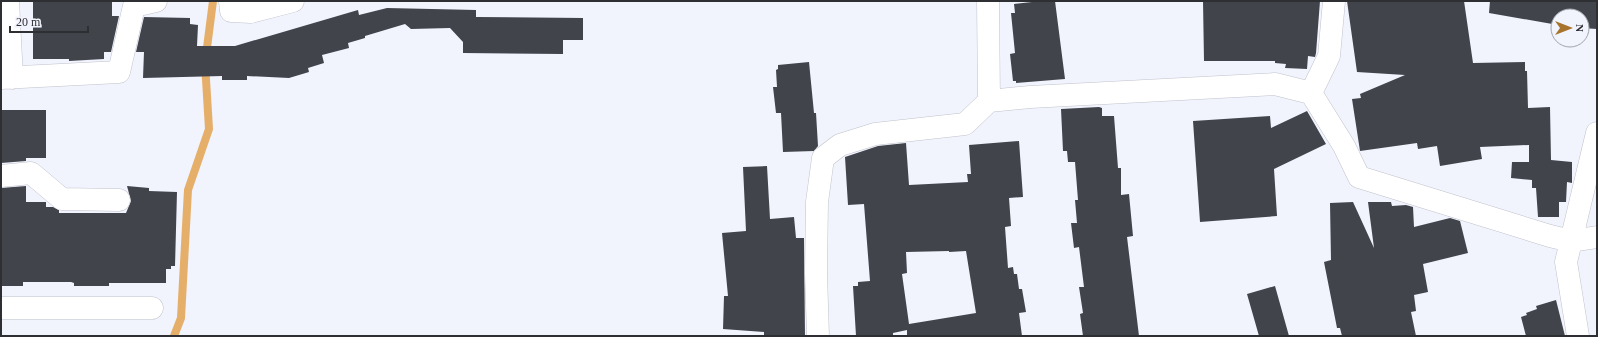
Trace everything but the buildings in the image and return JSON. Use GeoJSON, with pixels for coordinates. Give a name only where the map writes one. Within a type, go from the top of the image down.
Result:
{"type":"FeatureCollection","features":[{"type":"Feature","properties":{"kind":"street"},"geometry":{"type":"LineString","coordinates":[[8,1],[6,78],[119,72],[134,6],[156,1]]}},
{"type":"Feature","properties":{"kind":"street"},"geometry":{"type":"LineString","coordinates":[[230,1],[231,11],[251,12],[293,1]]}},
{"type":"Feature","properties":{"kind":"street"},"geometry":{"type":"LineString","coordinates":[[988,1],[989,101]]}},
{"type":"Feature","properties":{"kind":"street"},"geometry":{"type":"LineString","coordinates":[[1311,93],[1329,56],[1334,1]]}},
{"type":"Feature","properties":{"kind":"street"},"geometry":{"type":"LineString","coordinates":[[818,336],[816,273],[817,202],[823,158],[840,145],[875,134],[965,124],[989,101],[1030,97],[1275,84],[1311,93],[1344,146],[1359,177],[1550,236],[1571,241],[1597,238]]}},
{"type":"Feature","properties":{"kind":"street"},"geometry":{"type":"LineString","coordinates":[[1578,336],[1566,262],[1597,133]]}},
{"type":"Feature","properties":{"kind":"street"},"geometry":{"type":"LineString","coordinates":[[1,176],[31,173],[62,199],[119,200]]}},
{"type":"Feature","properties":{"kind":"street"},"geometry":{"type":"LineString","coordinates":[[1,308],[152,308]]}},
{"type":"Feature","properties":{"kind":"waterway"},"geometry":{"type":"LineString","coordinates":[[174,336],[181,318],[188,190],[209,129],[205,63],[213,1]]}}]}
